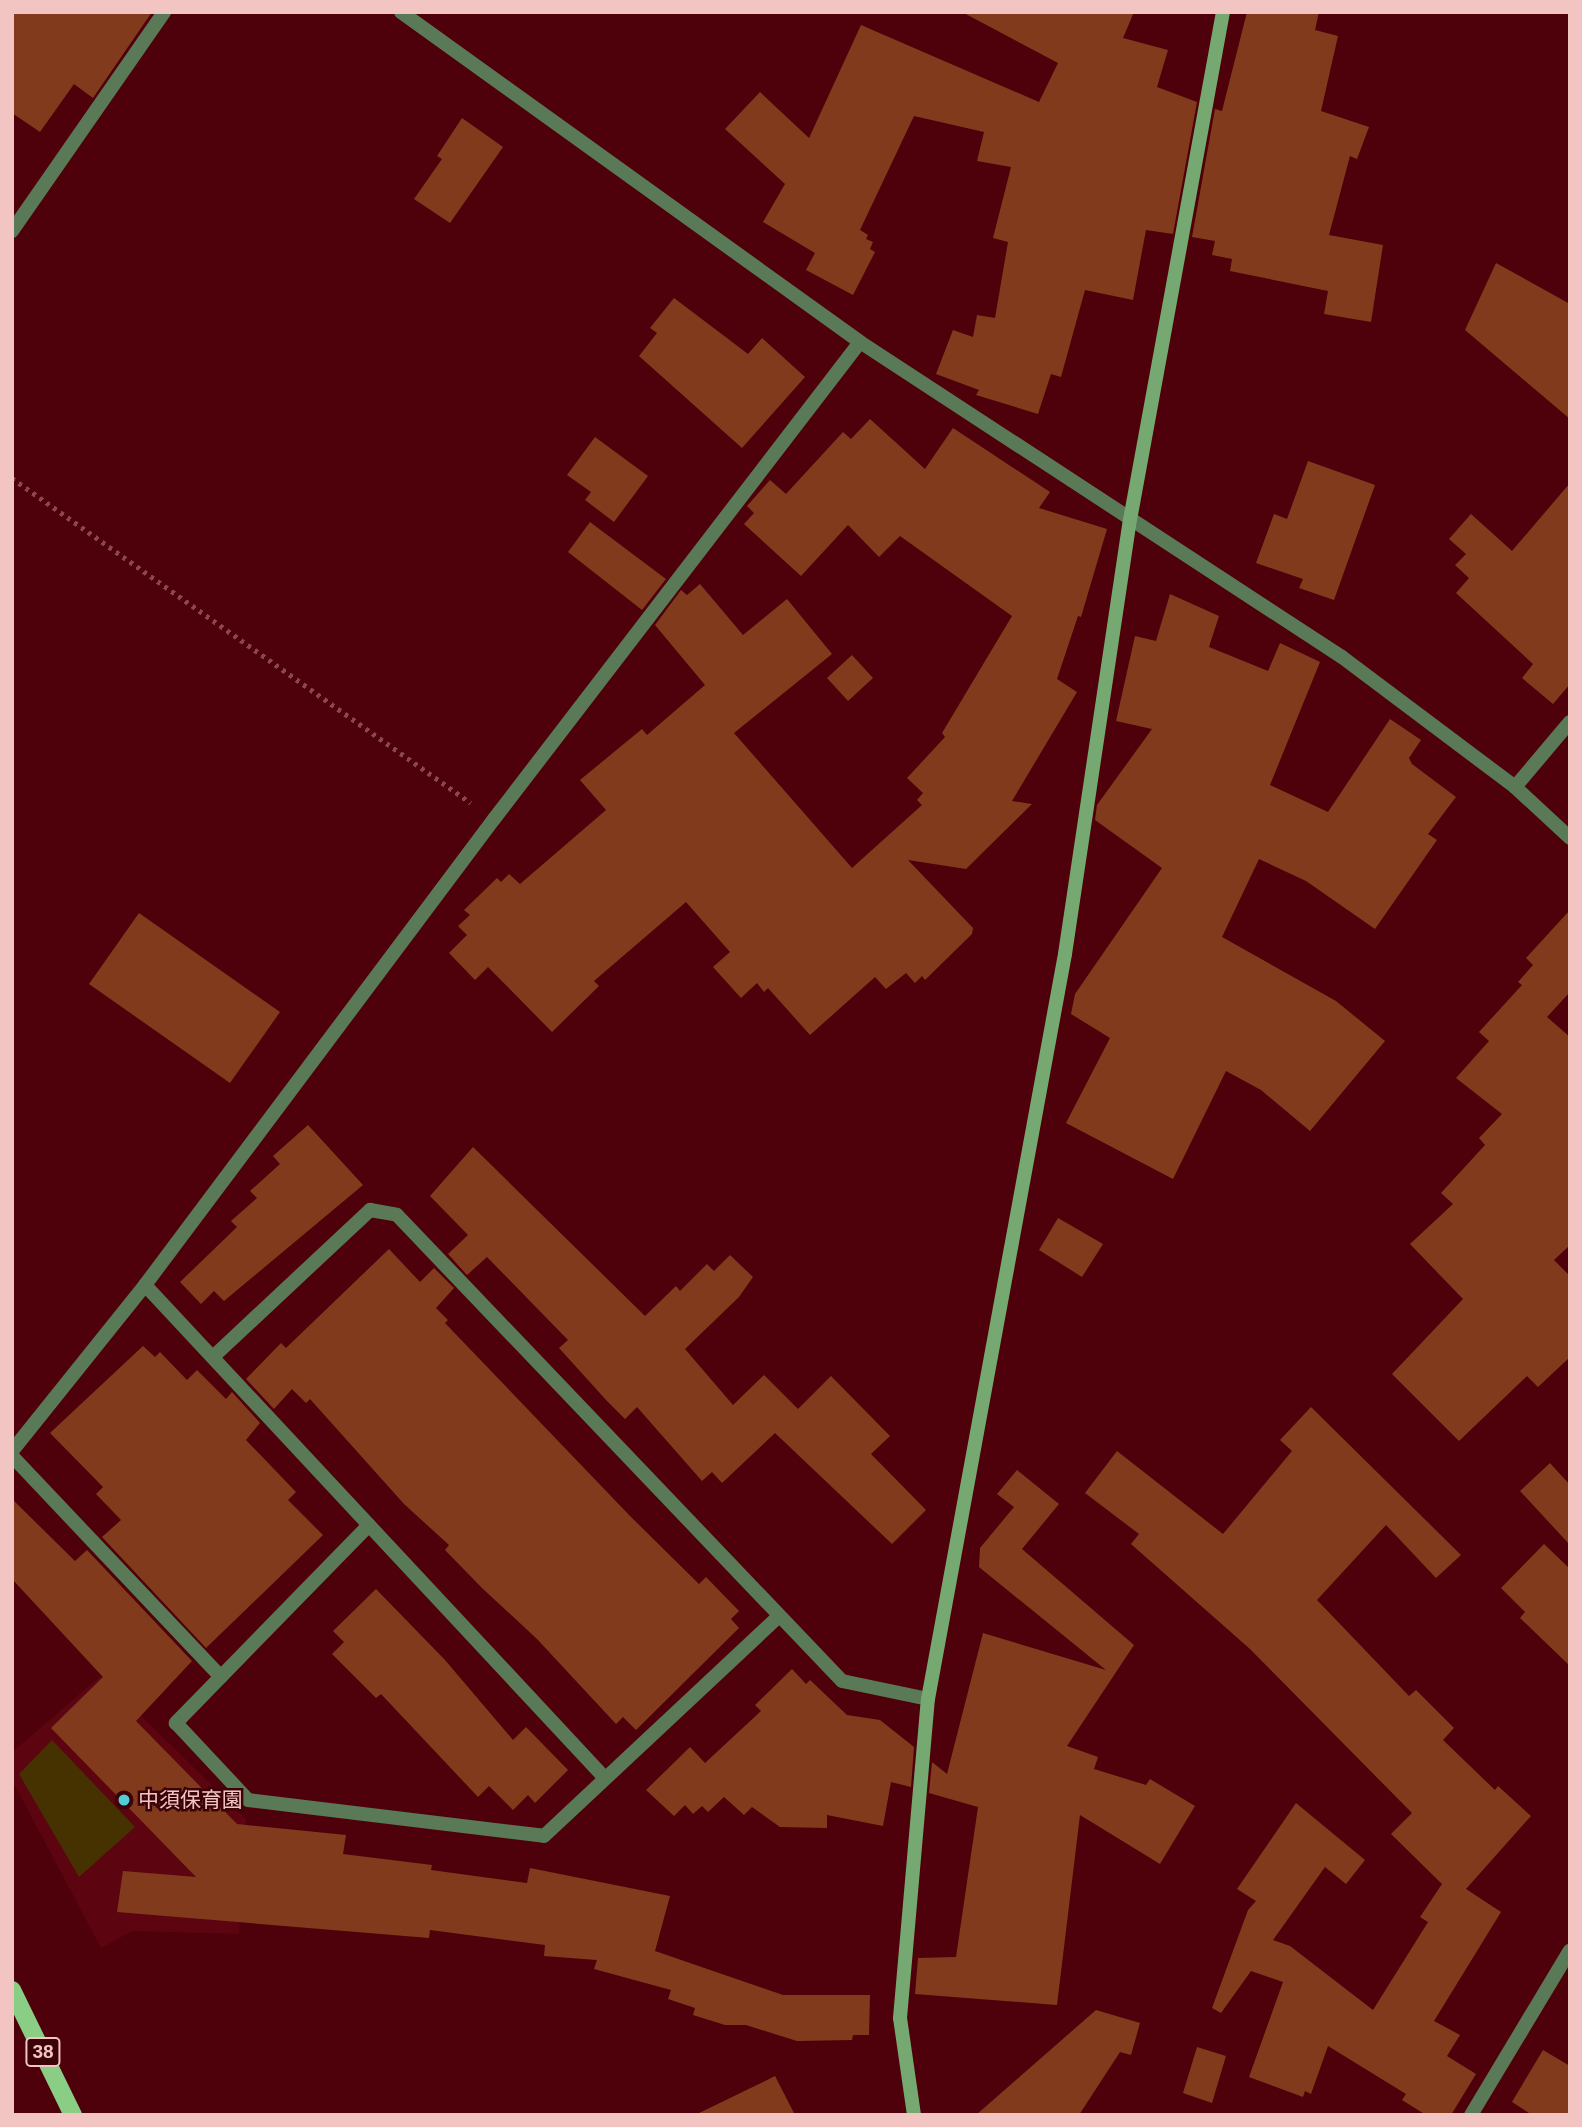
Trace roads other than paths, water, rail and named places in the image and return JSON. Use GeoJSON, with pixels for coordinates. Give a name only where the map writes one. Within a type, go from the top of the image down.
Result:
{"type":"FeatureCollection","features":[{"type":"Feature","properties":{"kind":"main road","name":"38"},"geometry":{"type":"LineString","coordinates":[[12,1990],[73,2115]]}},
{"type":"Feature","properties":{"kind":"street"},"geometry":{"type":"LineString","coordinates":[[12,231],[164,12]]}},
{"type":"Feature","properties":{"kind":"street"},"geometry":{"type":"LineString","coordinates":[[401,12],[860,342],[1342,657],[1515,787],[1570,838]]}},
{"type":"Feature","properties":{"kind":"street"},"geometry":{"type":"LineString","coordinates":[[914,2115],[900,2018],[928,1699],[1065,954],[1130,520],[1223,12]]}},
{"type":"Feature","properties":{"kind":"street"},"geometry":{"type":"LineString","coordinates":[[221,1677],[12,1453],[145,1285],[494,819],[860,342]]}},
{"type":"Feature","properties":{"kind":"street"},"geometry":{"type":"LineString","coordinates":[[1515,787],[1570,722]]}},
{"type":"Feature","properties":{"kind":"street"},"geometry":{"type":"LineString","coordinates":[[214,1356],[370,1210],[397,1215],[842,1681],[928,1699]]}},
{"type":"Feature","properties":{"kind":"street"},"geometry":{"type":"LineString","coordinates":[[145,1285],[603,1776]]}},
{"type":"Feature","properties":{"kind":"street"},"geometry":{"type":"LineString","coordinates":[[369,1525],[176,1723],[248,1800],[544,1836],[588,1799],[603,1776],[639,1751],[779,1616]]}},
{"type":"Feature","properties":{"kind":"street"},"geometry":{"type":"LineString","coordinates":[[1471,2115],[1570,1950]]}},
{"type":"Feature","properties":{"kind":"place","name":"中須保育園"},"geometry":{"type":"Point","coordinates":[124,1800]}}]}
